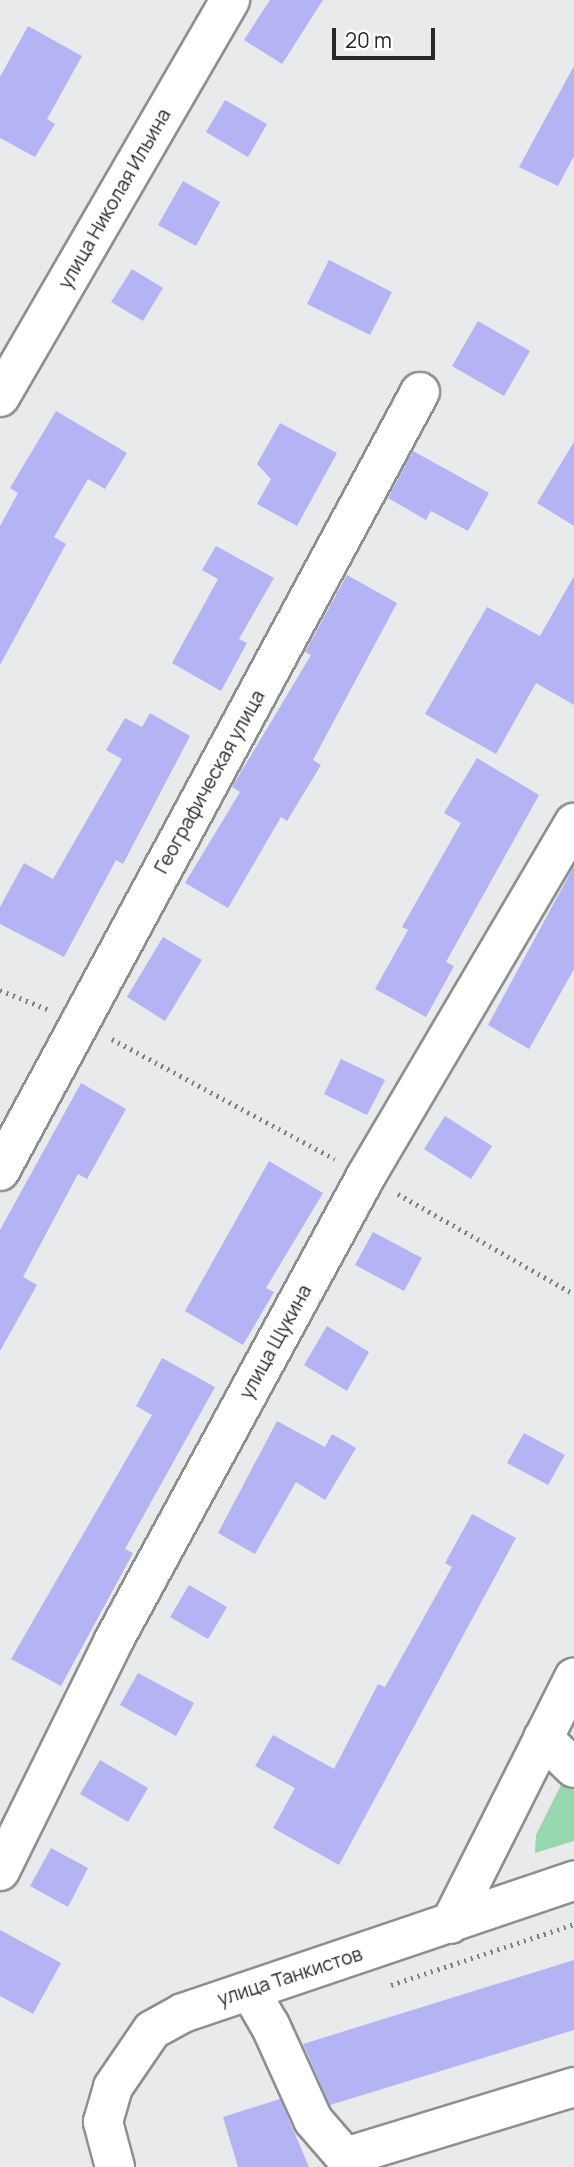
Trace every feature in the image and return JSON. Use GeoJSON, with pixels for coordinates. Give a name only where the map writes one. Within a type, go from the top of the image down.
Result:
{"type":"FeatureCollection","features":[{"type":"Feature","properties":{"kind":"street","name":"улица Николая Ильина"},"geometry":{"type":"LineString","coordinates":[[0,397],[230,0]]}},
{"type":"Feature","properties":{"kind":"street","name":"Географическая улица"},"geometry":{"type":"LineString","coordinates":[[0,1171],[78,1021],[420,392]]}},
{"type":"Feature","properties":{"kind":"street","name":"улица Щукина"},"geometry":{"type":"LineString","coordinates":[[0,1871],[114,1640],[366,1176],[574,823]]}},
{"type":"Feature","properties":{"kind":"street"},"geometry":{"type":"LineString","coordinates":[[450,1924],[574,1678]]}},
{"type":"Feature","properties":{"kind":"street"},"geometry":{"type":"LineString","coordinates":[[543,1738],[574,1768]]}},
{"type":"Feature","properties":{"kind":"street","name":"улица Танкистов"},"geometry":{"type":"LineString","coordinates":[[115,2167],[103,2122],[113,2087],[132,2054],[152,2030],[183,2013],[574,1881]]}},
{"type":"Feature","properties":{"kind":"street"},"geometry":{"type":"LineString","coordinates":[[250,1991],[313,2120],[347,2162],[574,2087]]}},
{"type":"Feature","properties":{"kind":"path"},"geometry":{"type":"LineString","coordinates":[[0,990],[78,1021],[366,1176],[574,1294]]}},
{"type":"Feature","properties":{"kind":"path"},"geometry":{"type":"LineString","coordinates":[[389,1986],[574,1924]]}},
{"type":"Feature","properties":{"kind":"green space"},"geometry":{"type":"Polygon","coordinates":[[[574,1759],[574,1841],[535,1853],[536,1835],[574,1759]]]}},
{"type":"Feature","properties":{"kind":"building"},"geometry":{"type":"Polygon","coordinates":[[[270,0],[323,0],[282,64],[244,40],[270,0]]]}},
{"type":"Feature","properties":{"kind":"building"},"geometry":{"type":"Polygon","coordinates":[[[28,26],[82,56],[47,119],[55,124],[35,157],[0,138],[0,77],[28,26]]]}},
{"type":"Feature","properties":{"kind":"building"},"geometry":{"type":"Polygon","coordinates":[[[574,66],[574,156],[558,186],[519,167],[574,66]]]}},
{"type":"Feature","properties":{"kind":"building"},"geometry":{"type":"Polygon","coordinates":[[[225,100],[267,124],[248,157],[206,132],[225,100]]]}},
{"type":"Feature","properties":{"kind":"building"},"geometry":{"type":"Polygon","coordinates":[[[183,181],[220,202],[196,246],[158,225],[183,181]]]}},
{"type":"Feature","properties":{"kind":"building"},"geometry":{"type":"Polygon","coordinates":[[[329,260],[392,292],[370,335],[307,304],[329,260]]]}},
{"type":"Feature","properties":{"kind":"building"},"geometry":{"type":"Polygon","coordinates":[[[132,269],[163,288],[143,321],[111,302],[132,269]]]}},
{"type":"Feature","properties":{"kind":"building"},"geometry":{"type":"Polygon","coordinates":[[[478,321],[530,351],[504,396],[452,366],[478,321]]]}},
{"type":"Feature","properties":{"kind":"building"},"geometry":{"type":"Polygon","coordinates":[[[56,411],[127,453],[105,489],[88,479],[54,537],[66,544],[0,665],[0,526],[18,493],[10,488],[56,411]]]}},
{"type":"Feature","properties":{"kind":"building"},"geometry":{"type":"Polygon","coordinates":[[[280,423],[337,453],[297,526],[257,504],[271,479],[257,464],[280,423]]]}},
{"type":"Feature","properties":{"kind":"building"},"geometry":{"type":"Polygon","coordinates":[[[574,442],[574,526],[537,503],[574,442]]]}},
{"type":"Feature","properties":{"kind":"building"},"geometry":{"type":"Polygon","coordinates":[[[413,451],[489,493],[468,531],[431,511],[426,520],[388,498],[413,451]]]}},
{"type":"Feature","properties":{"kind":"building"},"geometry":{"type":"Polygon","coordinates":[[[216,546],[274,578],[239,639],[247,643],[221,691],[172,663],[218,579],[202,570],[216,546]]]}},
{"type":"Feature","properties":{"kind":"building"},"geometry":{"type":"Polygon","coordinates":[[[347,575],[397,603],[313,760],[321,765],[287,821],[281,817],[228,908],[185,883],[240,792],[232,787],[311,655],[305,652],[347,575]]]}},
{"type":"Feature","properties":{"kind":"building"},"geometry":{"type":"Polygon","coordinates":[[[574,576],[574,705],[536,683],[496,754],[425,714],[487,607],[540,636],[574,576]]]}},
{"type":"Feature","properties":{"kind":"building"},"geometry":{"type":"Polygon","coordinates":[[[150,713],[190,736],[123,864],[116,860],[64,957],[0,924],[0,907],[24,863],[53,879],[122,759],[106,750],[125,718],[142,727],[150,713]]]}},
{"type":"Feature","properties":{"kind":"building"},"geometry":{"type":"Polygon","coordinates":[[[477,758],[539,795],[446,962],[454,966],[426,1017],[375,989],[408,930],[402,927],[461,823],[444,813],[477,758]]]}},
{"type":"Feature","properties":{"kind":"building"},"geometry":{"type":"Polygon","coordinates":[[[574,866],[574,969],[529,1049],[488,1025],[574,866]]]}},
{"type":"Feature","properties":{"kind":"building"},"geometry":{"type":"Polygon","coordinates":[[[163,937],[202,960],[165,1021],[127,997],[163,937]]]}},
{"type":"Feature","properties":{"kind":"building"},"geometry":{"type":"Polygon","coordinates":[[[341,1059],[385,1080],[367,1115],[324,1094],[341,1059]]]}},
{"type":"Feature","properties":{"kind":"building"},"geometry":{"type":"Polygon","coordinates":[[[81,1083],[126,1109],[87,1179],[78,1174],[23,1277],[37,1285],[0,1351],[0,1230],[81,1083]]]}},
{"type":"Feature","properties":{"kind":"building"},"geometry":{"type":"Polygon","coordinates":[[[445,1116],[492,1146],[471,1179],[424,1149],[445,1116]]]}},
{"type":"Feature","properties":{"kind":"building"},"geometry":{"type":"Polygon","coordinates":[[[269,1161],[323,1193],[266,1288],[274,1292],[243,1345],[185,1311],[269,1161]]]}},
{"type":"Feature","properties":{"kind":"building"},"geometry":{"type":"Polygon","coordinates":[[[373,1232],[422,1258],[404,1291],[355,1265],[373,1232]]]}},
{"type":"Feature","properties":{"kind":"building"},"geometry":{"type":"Polygon","coordinates":[[[327,1326],[369,1352],[347,1391],[304,1365],[327,1326]]]}},
{"type":"Feature","properties":{"kind":"building"},"geometry":{"type":"Polygon","coordinates":[[[162,1358],[215,1387],[125,1549],[133,1553],[61,1686],[11,1659],[152,1415],[136,1406],[162,1358]]]}},
{"type":"Feature","properties":{"kind":"building"},"geometry":{"type":"Polygon","coordinates":[[[277,1421],[325,1447],[332,1434],[356,1448],[325,1500],[296,1482],[255,1554],[218,1533],[277,1421]]]}},
{"type":"Feature","properties":{"kind":"building"},"geometry":{"type":"Polygon","coordinates":[[[524,1433],[565,1455],[548,1485],[507,1463],[524,1433]]]}},
{"type":"Feature","properties":{"kind":"building"},"geometry":{"type":"Polygon","coordinates":[[[472,1514],[516,1538],[339,1865],[273,1828],[295,1788],[255,1766],[273,1735],[334,1769],[378,1684],[385,1687],[452,1567],[445,1563],[472,1514]]]}},
{"type":"Feature","properties":{"kind":"building"},"geometry":{"type":"Polygon","coordinates":[[[189,1585],[227,1607],[208,1639],[170,1617],[189,1585]]]}},
{"type":"Feature","properties":{"kind":"building"},"geometry":{"type":"Polygon","coordinates":[[[138,1673],[194,1703],[176,1736],[120,1705],[138,1673]]]}},
{"type":"Feature","properties":{"kind":"building"},"geometry":{"type":"Polygon","coordinates":[[[100,1760],[148,1788],[128,1822],[80,1794],[100,1760]]]}},
{"type":"Feature","properties":{"kind":"building"},"geometry":{"type":"Polygon","coordinates":[[[51,1848],[88,1868],[68,1907],[30,1886],[51,1848]]]}},
{"type":"Feature","properties":{"kind":"building"},"geometry":{"type":"Polygon","coordinates":[[[0,1930],[61,1963],[33,2014],[0,1996],[0,1930]]]}},
{"type":"Feature","properties":{"kind":"building"},"geometry":{"type":"Polygon","coordinates":[[[574,1960],[574,2030],[330,2105],[303,2044],[574,1960]]]}},
{"type":"Feature","properties":{"kind":"building"},"geometry":{"type":"Polygon","coordinates":[[[280,2099],[309,2167],[238,2167],[223,2117],[280,2099]]]}}]}
